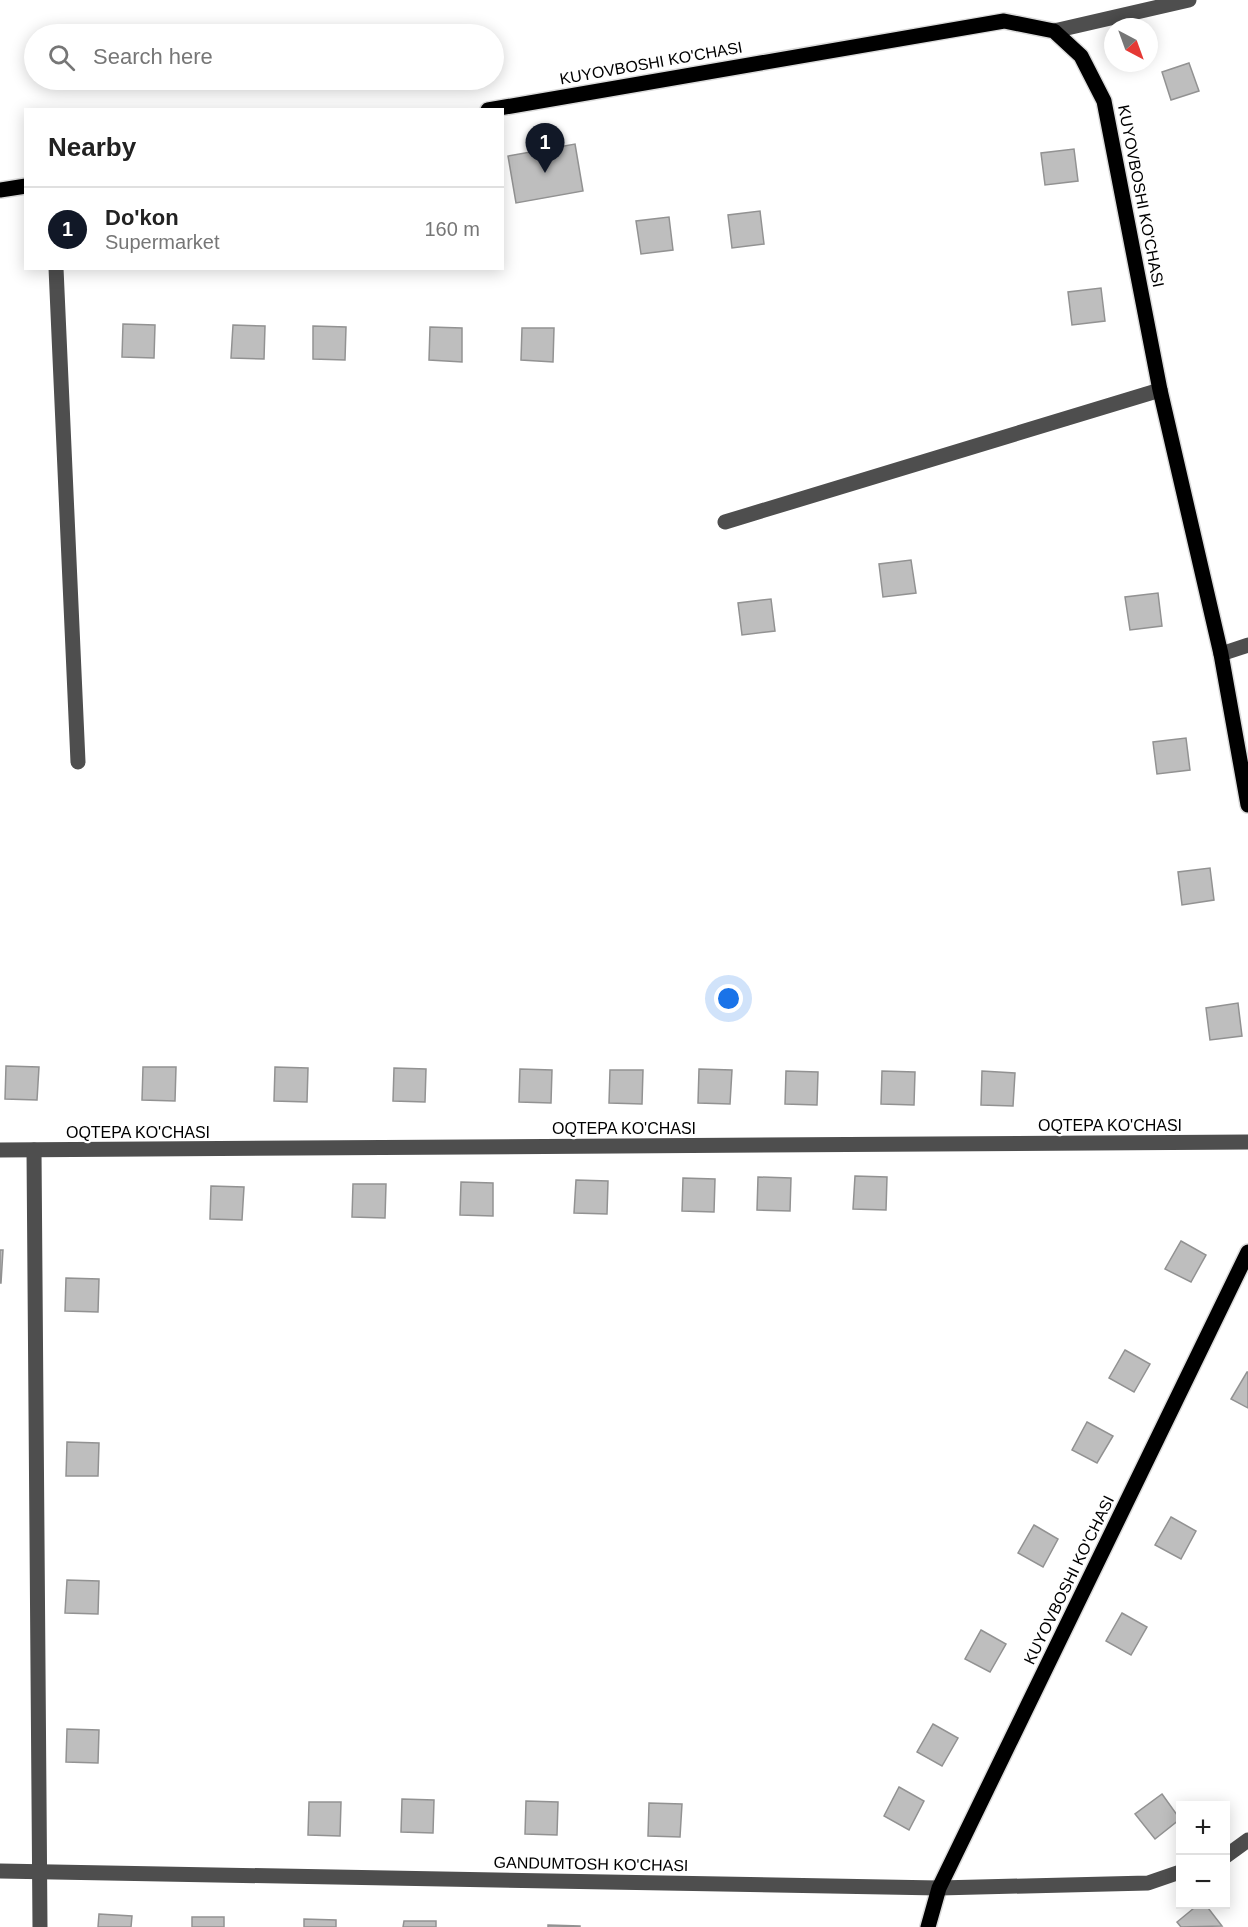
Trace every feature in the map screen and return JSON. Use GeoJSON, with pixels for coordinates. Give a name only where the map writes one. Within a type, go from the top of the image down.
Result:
{"type":"FeatureCollection","features":[{"type":"Feature","properties":{"kind":"main road","name":"KUYOVBOSHI KO'CHASI"},"geometry":{"type":"LineString","coordinates":[[500,108],[1004,21],[1054,31],[1081,56],[1104,101],[1160,390],[1221,654],[1248,805]]}},
{"type":"Feature","properties":{"kind":"main road"},"geometry":{"type":"LineString","coordinates":[[0,189],[24,186]]}},
{"type":"Feature","properties":{"kind":"main road","name":"KUYOVBOSHI KO'CHASI"},"geometry":{"type":"LineString","coordinates":[[928,1927],[939,1888],[1248,1252]]}},
{"type":"Feature","properties":{"kind":"street"},"geometry":{"type":"LineString","coordinates":[[1054,31],[1189,0]]}},
{"type":"Feature","properties":{"kind":"street"},"geometry":{"type":"LineString","coordinates":[[56,270],[78,762]]}},
{"type":"Feature","properties":{"kind":"street"},"geometry":{"type":"LineString","coordinates":[[725,522],[1160,390]]}},
{"type":"Feature","properties":{"kind":"street"},"geometry":{"type":"LineString","coordinates":[[1221,654],[1248,645]]}},
{"type":"Feature","properties":{"kind":"street","name":"OQTEPA KO'CHASI"},"geometry":{"type":"LineString","coordinates":[[0,1150],[1248,1142]]}},
{"type":"Feature","properties":{"kind":"street"},"geometry":{"type":"LineString","coordinates":[[34,1150],[40,1927]]}},
{"type":"Feature","properties":{"kind":"street"},"geometry":{"type":"LineString","coordinates":[[1227,1855],[1248,1840]]}},
{"type":"Feature","properties":{"kind":"street","name":"GANDUMTOSH KO'CHASI"},"geometry":{"type":"LineString","coordinates":[[0,1871],[939,1888],[1148,1882],[1176,1873]]}},
{"type":"Feature","properties":{"kind":"building"},"geometry":{"type":"Polygon","coordinates":[[[1189,63],[1199,91],[1171,100],[1162,72],[1189,63]]]}},
{"type":"Feature","properties":{"kind":"building"},"geometry":{"type":"Polygon","coordinates":[[[575,144],[583,191],[516,203],[508,156],[575,144]]]}},
{"type":"Feature","properties":{"kind":"building"},"geometry":{"type":"Polygon","coordinates":[[[1074,149],[1078,181],[1045,185],[1041,153],[1074,149]]]}},
{"type":"Feature","properties":{"kind":"building"},"geometry":{"type":"Polygon","coordinates":[[[760,211],[764,244],[732,248],[728,215],[760,211]]]}},
{"type":"Feature","properties":{"kind":"building"},"geometry":{"type":"Polygon","coordinates":[[[669,217],[673,250],[641,254],[636,221],[669,217]]]}},
{"type":"Feature","properties":{"kind":"building"},"geometry":{"type":"Polygon","coordinates":[[[1101,288],[1105,321],[1072,325],[1068,292],[1101,288]]]}},
{"type":"Feature","properties":{"kind":"building"},"geometry":{"type":"Polygon","coordinates":[[[123,324],[155,325],[154,358],[122,357],[123,324]]]}},
{"type":"Feature","properties":{"kind":"building"},"geometry":{"type":"Polygon","coordinates":[[[233,325],[265,326],[264,359],[231,358],[233,325]]]}},
{"type":"Feature","properties":{"kind":"building"},"geometry":{"type":"Polygon","coordinates":[[[313,326],[346,327],[345,360],[313,359],[313,326]]]}},
{"type":"Feature","properties":{"kind":"building"},"geometry":{"type":"Polygon","coordinates":[[[430,327],[462,328],[462,362],[429,360],[430,327]]]}},
{"type":"Feature","properties":{"kind":"building"},"geometry":{"type":"Polygon","coordinates":[[[522,328],[554,328],[553,362],[521,360],[522,328]]]}},
{"type":"Feature","properties":{"kind":"building"},"geometry":{"type":"Polygon","coordinates":[[[911,560],[916,593],[883,597],[879,564],[911,560]]]}},
{"type":"Feature","properties":{"kind":"building"},"geometry":{"type":"Polygon","coordinates":[[[1158,593],[1162,626],[1130,630],[1125,597],[1158,593]]]}},
{"type":"Feature","properties":{"kind":"building"},"geometry":{"type":"Polygon","coordinates":[[[771,599],[775,631],[742,635],[738,603],[771,599]]]}},
{"type":"Feature","properties":{"kind":"building"},"geometry":{"type":"Polygon","coordinates":[[[1186,738],[1190,770],[1157,774],[1153,742],[1186,738]]]}},
{"type":"Feature","properties":{"kind":"building"},"geometry":{"type":"Polygon","coordinates":[[[1210,868],[1214,900],[1182,905],[1178,872],[1210,868]]]}},
{"type":"Feature","properties":{"kind":"building"},"geometry":{"type":"Polygon","coordinates":[[[1238,1003],[1242,1036],[1210,1040],[1206,1008],[1238,1003]]]}},
{"type":"Feature","properties":{"kind":"building"},"geometry":{"type":"Polygon","coordinates":[[[6,1066],[39,1067],[37,1100],[5,1099],[6,1066]]]}},
{"type":"Feature","properties":{"kind":"building"},"geometry":{"type":"Polygon","coordinates":[[[143,1067],[176,1067],[175,1101],[142,1100],[143,1067]]]}},
{"type":"Feature","properties":{"kind":"building"},"geometry":{"type":"Polygon","coordinates":[[[275,1067],[308,1068],[307,1102],[274,1101],[275,1067]]]}},
{"type":"Feature","properties":{"kind":"building"},"geometry":{"type":"Polygon","coordinates":[[[394,1068],[426,1069],[425,1102],[393,1101],[394,1068]]]}},
{"type":"Feature","properties":{"kind":"building"},"geometry":{"type":"Polygon","coordinates":[[[520,1069],[552,1070],[551,1103],[519,1102],[520,1069]]]}},
{"type":"Feature","properties":{"kind":"building"},"geometry":{"type":"Polygon","coordinates":[[[699,1069],[732,1070],[730,1104],[698,1103],[699,1069]]]}},
{"type":"Feature","properties":{"kind":"building"},"geometry":{"type":"Polygon","coordinates":[[[610,1070],[643,1070],[642,1104],[609,1103],[610,1070]]]}},
{"type":"Feature","properties":{"kind":"building"},"geometry":{"type":"Polygon","coordinates":[[[786,1071],[818,1072],[817,1105],[785,1104],[786,1071]]]}},
{"type":"Feature","properties":{"kind":"building"},"geometry":{"type":"Polygon","coordinates":[[[882,1071],[915,1072],[914,1105],[881,1104],[882,1071]]]}},
{"type":"Feature","properties":{"kind":"building"},"geometry":{"type":"Polygon","coordinates":[[[982,1071],[1015,1073],[1013,1106],[981,1105],[982,1071]]]}},
{"type":"Feature","properties":{"kind":"building"},"geometry":{"type":"Polygon","coordinates":[[[855,1176],[887,1177],[886,1210],[853,1209],[855,1176]]]}},
{"type":"Feature","properties":{"kind":"building"},"geometry":{"type":"Polygon","coordinates":[[[758,1177],[791,1178],[790,1211],[757,1210],[758,1177]]]}},
{"type":"Feature","properties":{"kind":"building"},"geometry":{"type":"Polygon","coordinates":[[[683,1178],[715,1179],[714,1212],[682,1211],[683,1178]]]}},
{"type":"Feature","properties":{"kind":"building"},"geometry":{"type":"Polygon","coordinates":[[[576,1180],[608,1181],[607,1214],[574,1213],[576,1180]]]}},
{"type":"Feature","properties":{"kind":"building"},"geometry":{"type":"Polygon","coordinates":[[[461,1182],[493,1183],[493,1216],[460,1215],[461,1182]]]}},
{"type":"Feature","properties":{"kind":"building"},"geometry":{"type":"Polygon","coordinates":[[[353,1184],[386,1184],[385,1218],[352,1217],[353,1184]]]}},
{"type":"Feature","properties":{"kind":"building"},"geometry":{"type":"Polygon","coordinates":[[[211,1186],[244,1187],[242,1220],[210,1219],[211,1186]]]}},
{"type":"Feature","properties":{"kind":"building"},"geometry":{"type":"Polygon","coordinates":[[[1181,1241],[1206,1255],[1191,1282],[1165,1269],[1181,1241]]]}},
{"type":"Feature","properties":{"kind":"building"},"geometry":{"type":"Polygon","coordinates":[[[0,1250],[3,1250],[1,1283],[0,1283],[0,1250]]]}},
{"type":"Feature","properties":{"kind":"building"},"geometry":{"type":"Polygon","coordinates":[[[66,1278],[99,1279],[98,1312],[65,1311],[66,1278]]]}},
{"type":"Feature","properties":{"kind":"building"},"geometry":{"type":"Polygon","coordinates":[[[1125,1350],[1150,1364],[1134,1392],[1109,1378],[1125,1350]]]}},
{"type":"Feature","properties":{"kind":"building"},"geometry":{"type":"Polygon","coordinates":[[[1248,1372],[1248,1408],[1231,1399],[1248,1372]]]}},
{"type":"Feature","properties":{"kind":"building"},"geometry":{"type":"Polygon","coordinates":[[[1087,1422],[1113,1436],[1097,1463],[1072,1450],[1087,1422]]]}},
{"type":"Feature","properties":{"kind":"building"},"geometry":{"type":"Polygon","coordinates":[[[67,1442],[99,1443],[98,1476],[66,1476],[67,1442]]]}},
{"type":"Feature","properties":{"kind":"building"},"geometry":{"type":"Polygon","coordinates":[[[1171,1517],[1196,1531],[1181,1559],[1155,1545],[1171,1517]]]}},
{"type":"Feature","properties":{"kind":"building"},"geometry":{"type":"Polygon","coordinates":[[[1034,1525],[1058,1539],[1043,1567],[1018,1553],[1034,1525]]]}},
{"type":"Feature","properties":{"kind":"building"},"geometry":{"type":"Polygon","coordinates":[[[67,1580],[99,1581],[98,1614],[65,1613],[67,1580]]]}},
{"type":"Feature","properties":{"kind":"building"},"geometry":{"type":"Polygon","coordinates":[[[1122,1613],[1147,1627],[1131,1655],[1106,1641],[1122,1613]]]}},
{"type":"Feature","properties":{"kind":"building"},"geometry":{"type":"Polygon","coordinates":[[[981,1630],[1006,1644],[990,1672],[965,1659],[981,1630]]]}},
{"type":"Feature","properties":{"kind":"building"},"geometry":{"type":"Polygon","coordinates":[[[933,1724],[958,1738],[942,1766],[917,1752],[933,1724]]]}},
{"type":"Feature","properties":{"kind":"building"},"geometry":{"type":"Polygon","coordinates":[[[67,1729],[99,1730],[98,1763],[66,1762],[67,1729]]]}},
{"type":"Feature","properties":{"kind":"building"},"geometry":{"type":"Polygon","coordinates":[[[899,1787],[924,1801],[909,1830],[884,1816],[899,1787]]]}},
{"type":"Feature","properties":{"kind":"building"},"geometry":{"type":"Polygon","coordinates":[[[1162,1794],[1176,1813],[1176,1822],[1155,1839],[1135,1814],[1162,1794]]]}},
{"type":"Feature","properties":{"kind":"building"},"geometry":{"type":"Polygon","coordinates":[[[402,1799],[434,1800],[433,1833],[401,1832],[402,1799]]]}},
{"type":"Feature","properties":{"kind":"building"},"geometry":{"type":"Polygon","coordinates":[[[526,1801],[558,1802],[557,1835],[525,1834],[526,1801]]]}},
{"type":"Feature","properties":{"kind":"building"},"geometry":{"type":"Polygon","coordinates":[[[309,1802],[341,1802],[340,1836],[308,1835],[309,1802]]]}},
{"type":"Feature","properties":{"kind":"building"},"geometry":{"type":"Polygon","coordinates":[[[649,1803],[682,1804],[680,1837],[648,1836],[649,1803]]]}},
{"type":"Feature","properties":{"kind":"building"},"geometry":{"type":"Polygon","coordinates":[[[1193,1909],[1209,1909],[1222,1926],[1181,1927],[1177,1922],[1193,1909]]]}},
{"type":"Feature","properties":{"kind":"building"},"geometry":{"type":"Polygon","coordinates":[[[99,1914],[132,1916],[131,1927],[98,1927],[99,1914]]]}},
{"type":"Feature","properties":{"kind":"building"},"geometry":{"type":"Polygon","coordinates":[[[192,1917],[224,1917],[224,1927],[192,1927],[192,1917]]]}},
{"type":"Feature","properties":{"kind":"building"},"geometry":{"type":"Polygon","coordinates":[[[304,1919],[336,1920],[336,1927],[304,1927],[304,1919]]]}},
{"type":"Feature","properties":{"kind":"building"},"geometry":{"type":"Polygon","coordinates":[[[404,1921],[436,1921],[436,1927],[403,1927],[404,1921]]]}},
{"type":"Feature","properties":{"kind":"building"},"geometry":{"type":"Polygon","coordinates":[[[548,1925],[580,1926],[580,1927],[548,1927],[548,1925]]]}},
{"type":"Feature","properties":{"kind":"place","name":"Do'kon"},"geometry":{"type":"Point","coordinates":[545,173]}}]}
